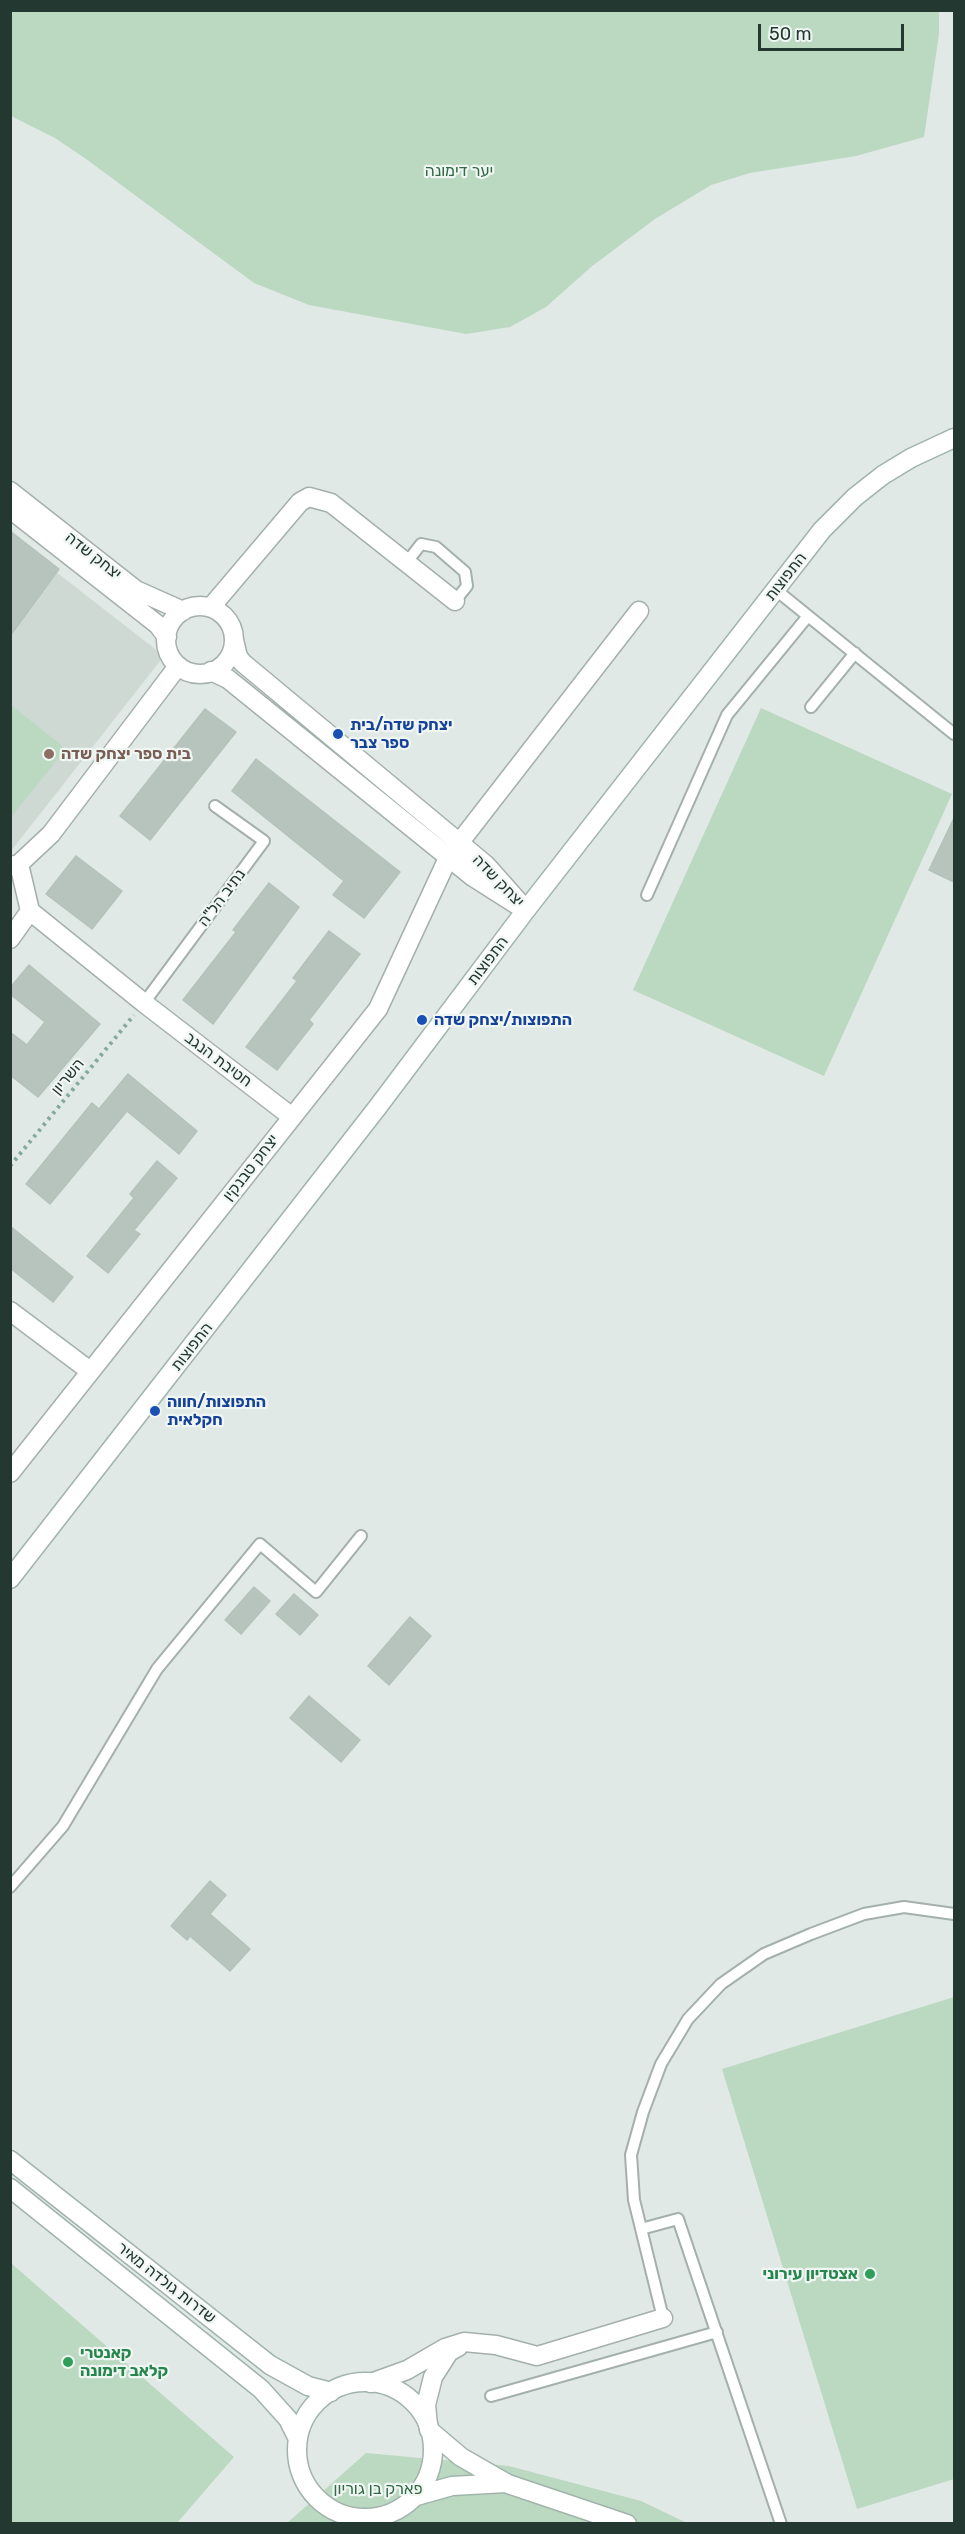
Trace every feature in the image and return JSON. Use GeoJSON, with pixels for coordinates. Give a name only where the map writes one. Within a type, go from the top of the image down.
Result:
{"type":"FeatureCollection","features":[{"type":"Feature","properties":{"kind":"street","name":"התפוצות"},"geometry":{"type":"LineString","coordinates":[[10,1579],[378,1108],[526,910],[822,530],[855,497],[911,458],[954,438]]}},
{"type":"Feature","properties":{"kind":"street","name":"יצחק שדה"},"geometry":{"type":"LineString","coordinates":[[10,491],[136,590],[183,611]]}},
{"type":"Feature","properties":{"kind":"street"},"geometry":{"type":"LineString","coordinates":[[211,607],[300,502],[309,497],[331,503],[454,601]]}},
{"type":"Feature","properties":{"kind":"street","name":"יצחק שדה"},"geometry":{"type":"LineString","coordinates":[[10,509],[158,625],[166,637]]}},
{"type":"Feature","properties":{"kind":"street"},"geometry":{"type":"LineString","coordinates":[[200,605],[211,607],[228,620],[234,640],[227,660],[211,671],[199,674],[178,666],[171,657],[166,637],[170,623],[183,611],[200,605]]}},
{"type":"Feature","properties":{"kind":"street","name":"יצחק טבנקין"},"geometry":{"type":"LineString","coordinates":[[10,1473],[378,1009],[454,849],[639,611]]}},
{"type":"Feature","properties":{"kind":"street","name":"יצחק שדה"},"geometry":{"type":"LineString","coordinates":[[234,640],[238,657],[243,663],[454,849],[489,888],[526,910]]}},
{"type":"Feature","properties":{"kind":"street"},"geometry":{"type":"LineString","coordinates":[[10,939],[30,911],[15,865],[51,834],[178,666]]}},
{"type":"Feature","properties":{"kind":"street","name":"יצחק שדה"},"geometry":{"type":"LineString","coordinates":[[211,671],[228,679],[454,849]]}},
{"type":"Feature","properties":{"kind":"street","name":"חטיבת הנגב"},"geometry":{"type":"LineString","coordinates":[[30,911],[144,1003],[292,1116]]}},
{"type":"Feature","properties":{"kind":"street"},"geometry":{"type":"LineString","coordinates":[[10,1311],[90,1371]]}},
{"type":"Feature","properties":{"kind":"street","name":"שדרות גולדה מאיר"},"geometry":{"type":"LineString","coordinates":[[10,2160],[270,2365],[299,2382],[331,2392]]}},
{"type":"Feature","properties":{"kind":"street","name":"שדרות גולדה מאיר"},"geometry":{"type":"LineString","coordinates":[[10,2188],[261,2389],[288,2419],[298,2439]]}},
{"type":"Feature","properties":{"kind":"street"},"geometry":{"type":"LineString","coordinates":[[370,2383],[407,2370],[445,2348],[464,2342],[496,2345],[537,2356],[663,2318]]}},
{"type":"Feature","properties":{"kind":"street"},"geometry":{"type":"LineString","coordinates":[[413,2497],[429,2470],[432,2454],[426,2405],[433,2377],[449,2352],[464,2342]]}},
{"type":"Feature","properties":{"kind":"street"},"geometry":{"type":"LineString","coordinates":[[508,2484],[452,2486],[413,2497],[390,2513],[369,2518],[349,2516],[330,2508],[314,2495],[303,2479],[298,2460],[298,2439],[307,2416],[317,2402],[331,2392],[350,2384],[370,2383],[389,2387],[405,2396],[419,2409],[429,2428],[461,2457],[508,2484],[627,2523]]}},
{"type":"Feature","properties":{"kind":"lane"},"geometry":{"type":"LineString","coordinates":[[407,562],[421,544],[436,547],[465,572],[467,586],[454,601]]}},
{"type":"Feature","properties":{"kind":"lane"},"geometry":{"type":"LineString","coordinates":[[776,590],[954,734]]}},
{"type":"Feature","properties":{"kind":"lane"},"geometry":{"type":"LineString","coordinates":[[647,895],[727,716],[808,616]]}},
{"type":"Feature","properties":{"kind":"lane"},"geometry":{"type":"LineString","coordinates":[[811,707],[855,654]]}},
{"type":"Feature","properties":{"kind":"lane","name":"נתיב הל\"ה"},"geometry":{"type":"LineString","coordinates":[[144,1003],[264,841],[215,806]]}},
{"type":"Feature","properties":{"kind":"lane"},"geometry":{"type":"LineString","coordinates":[[10,1887],[63,1826],[157,1669],[260,1544],[316,1592],[361,1536]]}},
{"type":"Feature","properties":{"kind":"lane"},"geometry":{"type":"LineString","coordinates":[[663,2318],[634,2200],[631,2155],[643,2112],[661,2064],[688,2019],[721,1984],[764,1954],[864,1914],[904,1907],[954,1914]]}},
{"type":"Feature","properties":{"kind":"lane"},"geometry":{"type":"LineString","coordinates":[[641,2229],[678,2219],[781,2523]]}},
{"type":"Feature","properties":{"kind":"lane"},"geometry":{"type":"LineString","coordinates":[[491,2396],[717,2332]]}},
{"type":"Feature","properties":{"kind":"path","name":"השריון"},"geometry":{"type":"LineString","coordinates":[[10,1166],[144,1003]]}},
{"type":"Feature","properties":{"kind":"shaded area","name":"בית ספר יצחק שדה"},"geometry":{"type":"Polygon","coordinates":[[[10,536],[164,656],[11,851],[10,851],[10,536]]]}},
{"type":"Feature","properties":{"kind":"green space","name":"יער דימונה"},"geometry":{"type":"Polygon","coordinates":[[[11,11],[939,11],[939,34],[924,137],[856,156],[750,173],[711,185],[655,219],[591,267],[546,307],[510,327],[466,334],[309,305],[254,283],[86,159],[55,138],[11,116],[11,11]]]}},
{"type":"Feature","properties":{"kind":"green space"},"geometry":{"type":"Polygon","coordinates":[[[11,705],[66,749],[11,817],[11,705]]]}},
{"type":"Feature","properties":{"kind":"green space"},"geometry":{"type":"Polygon","coordinates":[[[761,708],[952,794],[824,1076],[633,990],[761,708]]]}},
{"type":"Feature","properties":{"kind":"green space","name":"אצטדיון עירוני"},"geometry":{"type":"Polygon","coordinates":[[[954,1997],[954,2479],[857,2509],[722,2069],[954,1997]]]}},
{"type":"Feature","properties":{"kind":"green space","name":"קאנטרי קלאב דימונה"},"geometry":{"type":"Polygon","coordinates":[[[12,2264],[234,2457],[177,2523],[11,2523],[12,2264]]]}},
{"type":"Feature","properties":{"kind":"green space","name":"פארק בן גוריון"},"geometry":{"type":"Polygon","coordinates":[[[366,2453],[509,2466],[641,2501],[687,2523],[286,2524],[366,2453]]]}},
{"type":"Feature","properties":{"kind":"building"},"geometry":{"type":"Polygon","coordinates":[[[10,531],[59,569],[10,636],[10,531]]]}},
{"type":"Feature","properties":{"kind":"building"},"geometry":{"type":"Polygon","coordinates":[[[205,709],[236,732],[150,840],[120,816],[205,709]]]}},
{"type":"Feature","properties":{"kind":"building"},"geometry":{"type":"Polygon","coordinates":[[[256,759],[400,872],[364,918],[333,895],[344,881],[232,791],[256,759]]]}},
{"type":"Feature","properties":{"kind":"building"},"geometry":{"type":"Polygon","coordinates":[[[954,818],[954,882],[929,870],[954,818]]]}},
{"type":"Feature","properties":{"kind":"building"},"geometry":{"type":"Polygon","coordinates":[[[76,856],[122,891],[92,929],[46,894],[76,856]]]}},
{"type":"Feature","properties":{"kind":"building"},"geometry":{"type":"Polygon","coordinates":[[[269,883],[299,907],[213,1024],[183,1000],[236,932],[233,930],[269,883]]]}},
{"type":"Feature","properties":{"kind":"building"},"geometry":{"type":"Polygon","coordinates":[[[329,931],[360,954],[309,1020],[313,1024],[277,1070],[246,1047],[297,981],[293,978],[329,931]]]}},
{"type":"Feature","properties":{"kind":"building"},"geometry":{"type":"Polygon","coordinates":[[[29,965],[100,1024],[38,1097],[10,1075],[10,1032],[27,1045],[45,1022],[10,994],[10,988],[29,965]]]}},
{"type":"Feature","properties":{"kind":"building"},"geometry":{"type":"Polygon","coordinates":[[[128,1074],[197,1131],[179,1154],[127,1111],[50,1204],[26,1184],[92,1103],[99,1109],[128,1074]]]}},
{"type":"Feature","properties":{"kind":"building"},"geometry":{"type":"Polygon","coordinates":[[[157,1161],[177,1178],[134,1230],[140,1234],[108,1273],[87,1256],[134,1198],[130,1194],[157,1161]]]}},
{"type":"Feature","properties":{"kind":"building"},"geometry":{"type":"Polygon","coordinates":[[[10,1226],[73,1277],[53,1302],[10,1268],[10,1226]]]}},
{"type":"Feature","properties":{"kind":"building"},"geometry":{"type":"Polygon","coordinates":[[[254,1587],[270,1601],[241,1634],[225,1620],[254,1587]]]}},
{"type":"Feature","properties":{"kind":"building"},"geometry":{"type":"Polygon","coordinates":[[[294,1594],[318,1615],[300,1635],[276,1614],[294,1594]]]}},
{"type":"Feature","properties":{"kind":"building"},"geometry":{"type":"Polygon","coordinates":[[[410,1617],[431,1636],[389,1685],[368,1666],[410,1617]]]}},
{"type":"Feature","properties":{"kind":"building"},"geometry":{"type":"Polygon","coordinates":[[[309,1696],[360,1740],[341,1762],[290,1718],[309,1696]]]}},
{"type":"Feature","properties":{"kind":"building"},"geometry":{"type":"Polygon","coordinates":[[[210,1881],[226,1895],[210,1914],[250,1949],[230,1971],[190,1936],[187,1940],[171,1926],[210,1881]]]}},
{"type":"Feature","properties":{"kind":"place","name":"יצחק שדה/בית ספר צבר"},"geometry":{"type":"Point","coordinates":[338,734]}},
{"type":"Feature","properties":{"kind":"place","name":"בית ספר יצחק שדה"},"geometry":{"type":"Point","coordinates":[49,754]}},
{"type":"Feature","properties":{"kind":"place","name":"התפוצות/יצחק שדה"},"geometry":{"type":"Point","coordinates":[422,1020]}},
{"type":"Feature","properties":{"kind":"place","name":"התפוצות/חווה חקלאית"},"geometry":{"type":"Point","coordinates":[155,1411]}},
{"type":"Feature","properties":{"kind":"place","name":"אצטדיון עירוני"},"geometry":{"type":"Point","coordinates":[870,2274]}},
{"type":"Feature","properties":{"kind":"place","name":"קאנטרי קלאב דימונה"},"geometry":{"type":"Point","coordinates":[68,2362]}}]}
